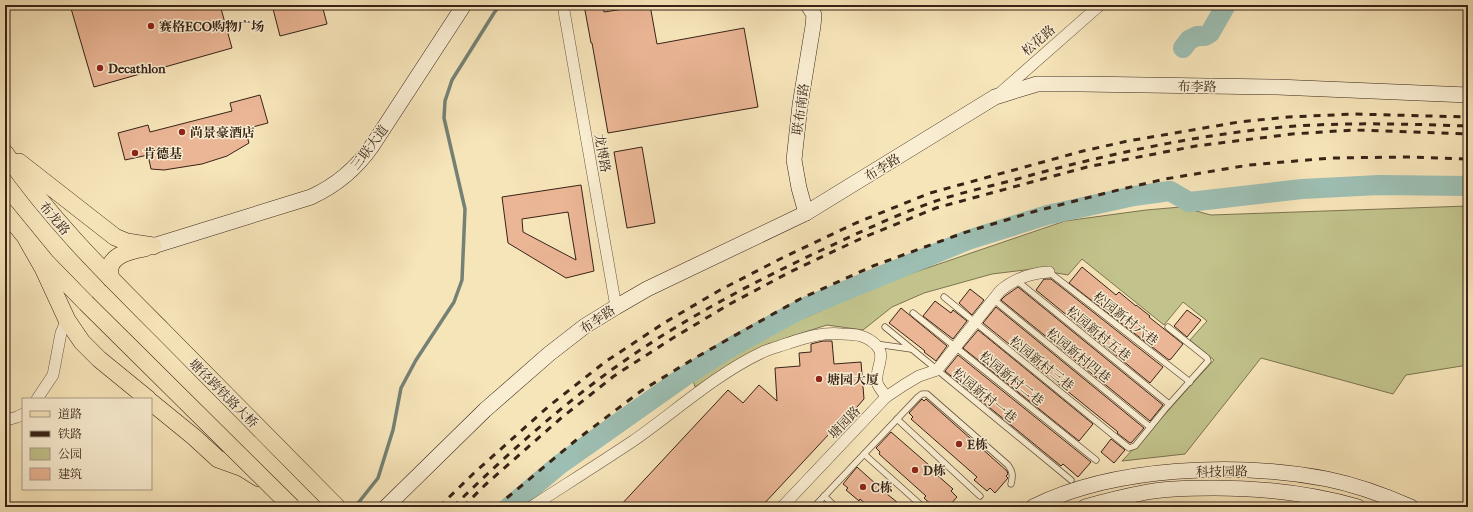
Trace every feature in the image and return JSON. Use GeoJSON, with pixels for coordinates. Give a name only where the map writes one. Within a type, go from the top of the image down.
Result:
{"type":"FeatureCollection","features":[{"type":"Feature","properties":{"kind":"main road","name":"三联大道"},"geometry":{"type":"LineString","coordinates":[[153,246],[311,197],[329,188],[346,176],[372,146],[464,5]]}},
{"type":"Feature","properties":{"kind":"main road","name":"联布南路"},"geometry":{"type":"LineString","coordinates":[[806,214],[794,160],[800,105],[814,15],[808,5]]}},
{"type":"Feature","properties":{"kind":"main road","name":"布李路"},"geometry":{"type":"LineString","coordinates":[[386,507],[485,410],[549,354],[586,326],[616,306],[681,272],[806,214],[995,97],[1037,84],[1276,87],[1468,95]]}},
{"type":"Feature","properties":{"kind":"main road"},"geometry":{"type":"LineString","coordinates":[[5,150],[37,177],[115,237],[126,242],[153,246]]}},
{"type":"Feature","properties":{"kind":"main road","name":"布龙路"},"geometry":{"type":"LineString","coordinates":[[5,153],[28,185],[62,227],[111,279]]}},
{"type":"Feature","properties":{"kind":"main road"},"geometry":{"type":"LineString","coordinates":[[5,212],[27,240],[66,284],[292,507]]}},
{"type":"Feature","properties":{"kind":"main road"},"geometry":{"type":"LineString","coordinates":[[27,240],[43,268],[67,320],[74,331],[90,350],[147,398]]}},
{"type":"Feature","properties":{"kind":"main road"},"geometry":{"type":"LineString","coordinates":[[111,279],[110,270],[112,264],[121,254],[153,246]]}},
{"type":"Feature","properties":{"kind":"main road","name":"塘径跨铁路大桥"},"geometry":{"type":"LineString","coordinates":[[111,279],[337,507]]}},
{"type":"Feature","properties":{"kind":"main road"},"geometry":{"type":"LineString","coordinates":[[152,403],[218,459],[252,473],[274,487],[298,507]]}},
{"type":"Feature","properties":{"kind":"main road","name":"科技园路"},"geometry":{"type":"LineString","coordinates":[[1032,507],[1066,493],[1093,485],[1135,477],[1178,472],[1236,470],[1274,472],[1328,479],[1380,494],[1411,507]]}},
{"type":"Feature","properties":{"kind":"main road"},"geometry":{"type":"LineString","coordinates":[[1341,502],[1345,484]]}},
{"type":"Feature","properties":{"kind":"main road","name":"科技园路"},"geometry":{"type":"LineString","coordinates":[[1085,507],[1147,492],[1202,488],[1253,488],[1277,490],[1323,498],[1358,507]]}},
{"type":"Feature","properties":{"kind":"street","name":"龙博路"},"geometry":{"type":"LineString","coordinates":[[563,5],[616,306]]}},
{"type":"Feature","properties":{"kind":"street","name":"松花路"},"geometry":{"type":"LineString","coordinates":[[995,97],[1100,5]]}},
{"type":"Feature","properties":{"kind":"street"},"geometry":{"type":"LineString","coordinates":[[937,370],[1000,291],[1020,277],[1049,272]]}},
{"type":"Feature","properties":{"kind":"street"},"geometry":{"type":"LineString","coordinates":[[38,398],[53,375],[61,333],[67,320]]}},
{"type":"Feature","properties":{"kind":"street"},"geometry":{"type":"LineString","coordinates":[[531,507],[634,440],[728,373],[764,352],[804,338],[828,333],[858,335],[867,338],[880,350],[881,357],[877,372],[878,383],[886,397]]}},
{"type":"Feature","properties":{"kind":"street","name":"塘园路"},"geometry":{"type":"LineString","coordinates":[[782,507],[886,397],[919,376],[937,370]]}},
{"type":"Feature","properties":{"kind":"street"},"geometry":{"type":"LineString","coordinates":[[5,419],[16,418],[22,415]]}},
{"type":"Feature","properties":{"kind":"lane","name":"松园新村六巷"},"geometry":{"type":"LineString","coordinates":[[1049,272],[1190,382]]}},
{"type":"Feature","properties":{"kind":"lane","name":"松园新村五巷"},"geometry":{"type":"LineString","coordinates":[[1016,280],[1169,404]]}},
{"type":"Feature","properties":{"kind":"lane","name":"松园新村三巷"},"geometry":{"type":"LineString","coordinates":[[944,297],[1129,448],[1135,446],[1150,427]]}},
{"type":"Feature","properties":{"kind":"lane","name":"松园新村四巷"},"geometry":{"type":"LineString","coordinates":[[993,299],[1150,427]]}},
{"type":"Feature","properties":{"kind":"lane","name":"松园新村二巷"},"geometry":{"type":"LineString","coordinates":[[913,313],[1096,460]]}},
{"type":"Feature","properties":{"kind":"lane","name":"松园新村一巷"},"geometry":{"type":"LineString","coordinates":[[885,327],[1071,480]]}},
{"type":"Feature","properties":{"kind":"lane"},"geometry":{"type":"LineString","coordinates":[[1150,427],[1208,361],[1207,358],[1168,327]]}},
{"type":"Feature","properties":{"kind":"lane"},"geometry":{"type":"LineString","coordinates":[[875,344],[911,349]]}},
{"type":"Feature","properties":{"kind":"lane"},"geometry":{"type":"LineString","coordinates":[[814,507],[922,394],[928,394],[1008,465],[1012,471],[1013,478],[1010,484]]}},
{"type":"Feature","properties":{"kind":"lane"},"geometry":{"type":"LineString","coordinates":[[897,419],[980,496]]}},
{"type":"Feature","properties":{"kind":"lane"},"geometry":{"type":"LineString","coordinates":[[864,454],[923,507]]}},
{"type":"Feature","properties":{"kind":"lane"},"geometry":{"type":"LineString","coordinates":[[1468,459],[1468,474]]}},
{"type":"Feature","properties":{"kind":"lane"},"geometry":{"type":"LineString","coordinates":[[824,496],[836,507]]}},
{"type":"Feature","properties":{"kind":"green space"},"geometry":{"type":"Polygon","coordinates":[[[1468,206],[1468,365],[1406,375],[1393,394],[1261,358],[1185,454],[1122,461],[1214,360],[1190,340],[1207,321],[1183,302],[1164,325],[1082,259],[1068,275],[1033,269],[992,274],[924,293],[892,307],[863,330],[827,325],[783,339],[739,360],[695,387],[692,377],[795,322],[886,282],[1065,221],[1146,210],[1181,207],[1211,215],[1468,206]]]}},
{"type":"Feature","properties":{"kind":"building","name":"赛格ECO购物广场"},"geometry":{"type":"Polygon","coordinates":[[[70,5],[220,5],[232,48],[94,87],[70,5]]]}},
{"type":"Feature","properties":{"kind":"building"},"geometry":{"type":"Polygon","coordinates":[[[272,5],[322,5],[327,24],[280,36],[272,5]]]}},
{"type":"Feature","properties":{"kind":"building"},"geometry":{"type":"Polygon","coordinates":[[[584,5],[603,5],[604,12],[650,5],[657,44],[744,28],[758,107],[608,133],[584,5]]]}},
{"type":"Feature","properties":{"kind":"building","name":"尚景豪酒店"},"geometry":{"type":"Polygon","coordinates":[[[260,95],[268,123],[245,129],[249,143],[227,156],[202,164],[164,170],[151,169],[148,155],[125,160],[118,133],[148,125],[150,132],[232,111],[230,103],[260,95]]]}},
{"type":"Feature","properties":{"kind":"building"},"geometry":{"type":"Polygon","coordinates":[[[642,147],[655,223],[627,228],[614,152],[642,147]]]}},
{"type":"Feature","properties":{"kind":"building"},"geometry":{"type":"Polygon","coordinates":[[[581,185],[594,271],[566,278],[508,243],[502,197],[581,185]],[[568,212],[522,219],[523,232],[576,260],[568,212]]]}},
{"type":"Feature","properties":{"kind":"building"},"geometry":{"type":"Polygon","coordinates":[[[1082,267],[1116,295],[1119,292],[1183,344],[1171,359],[1169,360],[1069,283],[1082,267]]]}},
{"type":"Feature","properties":{"kind":"building"},"geometry":{"type":"Polygon","coordinates":[[[1044,279],[1051,279],[1163,367],[1150,383],[1036,290],[1044,279]]]}},
{"type":"Feature","properties":{"kind":"building"},"geometry":{"type":"Polygon","coordinates":[[[1018,287],[1163,405],[1150,421],[1001,300],[1018,287]]]}},
{"type":"Feature","properties":{"kind":"building"},"geometry":{"type":"Polygon","coordinates":[[[970,289],[984,300],[972,315],[959,303],[970,289]]]}},
{"type":"Feature","properties":{"kind":"building"},"geometry":{"type":"Polygon","coordinates":[[[935,301],[951,313],[953,310],[967,321],[953,339],[923,316],[935,301]]]}},
{"type":"Feature","properties":{"kind":"building"},"geometry":{"type":"Polygon","coordinates":[[[996,307],[1144,428],[1132,442],[1130,443],[1117,433],[1118,432],[983,323],[996,307]]]}},
{"type":"Feature","properties":{"kind":"building"},"geometry":{"type":"Polygon","coordinates":[[[901,308],[947,346],[936,361],[889,323],[901,308]]]}},
{"type":"Feature","properties":{"kind":"building"},"geometry":{"type":"Polygon","coordinates":[[[1187,310],[1201,320],[1187,337],[1174,326],[1187,310]]]}},
{"type":"Feature","properties":{"kind":"building"},"geometry":{"type":"Polygon","coordinates":[[[978,330],[1093,424],[1079,441],[963,348],[978,330]]]}},
{"type":"Feature","properties":{"kind":"building"},"geometry":{"type":"Polygon","coordinates":[[[823,341],[832,341],[834,364],[861,362],[864,399],[834,433],[830,433],[761,507],[619,507],[728,390],[743,403],[759,385],[777,401],[775,368],[800,366],[799,353],[811,352],[811,344],[823,341]]]}},
{"type":"Feature","properties":{"kind":"building"},"geometry":{"type":"Polygon","coordinates":[[[958,355],[1091,462],[1078,477],[1063,464],[1061,466],[945,371],[958,355]]]}},
{"type":"Feature","properties":{"kind":"building","name":"E栋"},"geometry":{"type":"Polygon","coordinates":[[[922,399],[924,401],[926,399],[1007,471],[1008,474],[1006,476],[1008,478],[995,493],[990,488],[987,491],[974,480],[977,477],[911,419],[913,417],[909,413],[922,399]]]}},
{"type":"Feature","properties":{"kind":"building","name":"D栋"},"geometry":{"type":"Polygon","coordinates":[[[891,432],[937,472],[936,474],[953,489],[951,491],[957,497],[950,505],[948,503],[945,507],[934,507],[924,498],[926,496],[879,454],[880,452],[876,448],[891,432]]]}},
{"type":"Feature","properties":{"kind":"building"},"geometry":{"type":"Polygon","coordinates":[[[1111,439],[1125,450],[1114,463],[1101,452],[1111,439]]]}},
{"type":"Feature","properties":{"kind":"building","name":"C栋"},"geometry":{"type":"Polygon","coordinates":[[[857,467],[903,507],[869,507],[846,490],[848,488],[843,484],[857,467]]]}},
{"type":"Feature","properties":{"kind":"waterway"},"geometry":{"type":"LineString","coordinates":[[355,507],[378,478],[393,430],[401,388],[416,360],[454,302],[462,280],[465,209],[444,118],[445,101],[452,80],[500,5]]}},
{"type":"Feature","properties":{"kind":"waterway"},"geometry":{"type":"LineString","coordinates":[[1183,48],[1189,40],[1197,36],[1205,36],[1210,33],[1226,5]]}},
{"type":"Feature","properties":{"kind":"waterway"},"geometry":{"type":"LineString","coordinates":[[509,507],[559,465],[685,376],[731,347],[803,308],[968,240],[1047,215],[1134,196],[1170,191],[1189,202],[1302,189],[1379,185],[1468,186]]}},
{"type":"Feature","properties":{"kind":"railway"},"geometry":{"type":"LineString","coordinates":[[439,507],[474,473],[549,406],[605,362],[664,323],[720,290],[782,258],[856,223],[930,193],[1083,151],[1128,141],[1239,122],[1288,117],[1354,114],[1468,117]]}},
{"type":"Feature","properties":{"kind":"railway"},"geometry":{"type":"LineString","coordinates":[[453,507],[490,471],[569,402],[589,386],[661,336],[687,320],[769,276],[865,230],[919,207],[958,194],[1097,158],[1158,145],[1251,130],[1329,124],[1468,126]]}},
{"type":"Feature","properties":{"kind":"railway"},"geometry":{"type":"LineString","coordinates":[[463,507],[485,485],[560,419],[614,376],[673,338],[728,305],[790,272],[862,238],[936,208],[1087,167],[1196,146],[1292,134],[1354,130],[1468,134]]}},
{"type":"Feature","properties":{"kind":"railway"},"geometry":{"type":"LineString","coordinates":[[496,507],[575,441],[641,391],[695,358],[800,299],[873,266],[963,233],[1036,211],[1122,189],[1165,179],[1249,165],[1331,158],[1410,157],[1468,159]]}},
{"type":"Feature","properties":{"kind":"place","name":"赛格ECO购物广场"},"geometry":{"type":"Point","coordinates":[151,26]}},
{"type":"Feature","properties":{"kind":"place","name":"Decathlon"},"geometry":{"type":"Point","coordinates":[100,68]}},
{"type":"Feature","properties":{"kind":"place","name":"尚景豪酒店"},"geometry":{"type":"Point","coordinates":[182,132]}},
{"type":"Feature","properties":{"kind":"place","name":"肯德基"},"geometry":{"type":"Point","coordinates":[135,153]}},
{"type":"Feature","properties":{"kind":"place","name":"塘园大厦"},"geometry":{"type":"Point","coordinates":[819,379]}},
{"type":"Feature","properties":{"kind":"place","name":"E栋"},"geometry":{"type":"Point","coordinates":[959,444]}},
{"type":"Feature","properties":{"kind":"place","name":"D栋"},"geometry":{"type":"Point","coordinates":[915,470]}},
{"type":"Feature","properties":{"kind":"place","name":"C栋"},"geometry":{"type":"Point","coordinates":[863,487]}}]}
